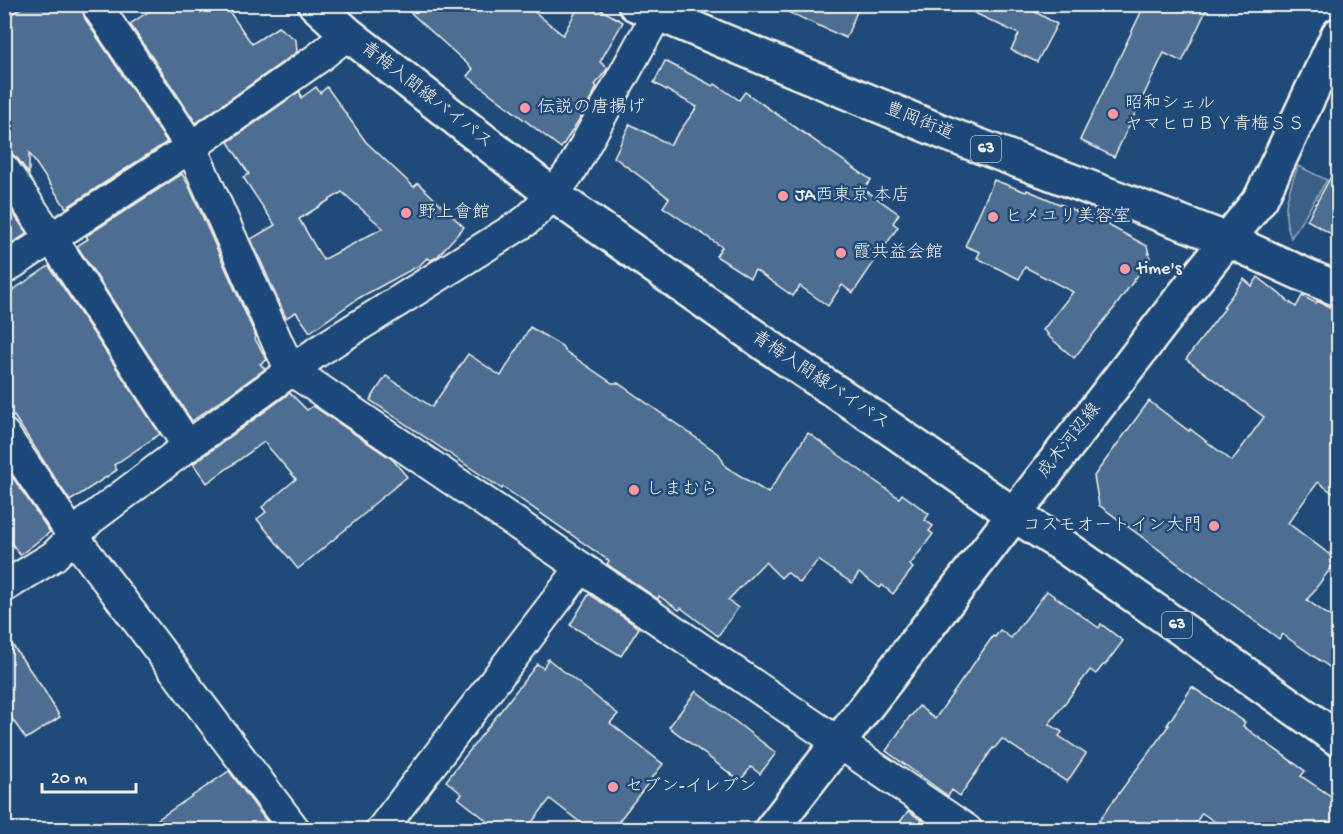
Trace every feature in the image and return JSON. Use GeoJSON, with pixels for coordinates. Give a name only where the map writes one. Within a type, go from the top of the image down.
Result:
{"type":"FeatureCollection","features":[{"type":"Feature","properties":{"kind":"main road","name":"青梅入間線バイパス"},"geometry":{"type":"LineString","coordinates":[[315,4],[348,34],[553,195],[784,358],[1065,547],[1338,739]]}},
{"type":"Feature","properties":{"kind":"main road","name":"豊岡街道"},"geometry":{"type":"LineString","coordinates":[[646,9],[945,133],[1228,240],[1338,289]]}},
{"type":"Feature","properties":{"kind":"main road","name":"成木河辺線"},"geometry":{"type":"LineString","coordinates":[[771,830],[1013,514],[1261,198],[1338,35]]}},
{"type":"Feature","properties":{"kind":"street"},"geometry":{"type":"LineString","coordinates":[[98,4],[99,9],[191,147],[291,370],[967,830]]}},
{"type":"Feature","properties":{"kind":"street"},"geometry":{"type":"LineString","coordinates":[[4,587],[54,556],[91,519],[316,352],[526,221],[553,195],[580,156],[646,9]]}},
{"type":"Feature","properties":{"kind":"street"},"geometry":{"type":"LineString","coordinates":[[4,269],[191,147],[318,58],[348,34]]}},
{"type":"Feature","properties":{"kind":"street"},"geometry":{"type":"LineString","coordinates":[[4,169],[52,238],[188,446]]}},
{"type":"Feature","properties":{"kind":"street"},"geometry":{"type":"LineString","coordinates":[[4,434],[74,537],[295,830]]}},
{"type":"Feature","properties":{"kind":"street"},"geometry":{"type":"LineString","coordinates":[[381,830],[581,568]]}},
{"type":"Feature","properties":{"kind":"shaded area"},"geometry":{"type":"Polygon","coordinates":[[[1298,166],[1327,180],[1291,238],[1286,210],[1288,193],[1298,166]]]}},
{"type":"Feature","properties":{"kind":"building"},"geometry":{"type":"Polygon","coordinates":[[[27,4],[81,4],[85,19],[167,142],[66,208],[29,153],[29,174],[18,159],[4,152],[4,19],[27,4]]]}},
{"type":"Feature","properties":{"kind":"building"},"geometry":{"type":"Polygon","coordinates":[[[160,4],[224,4],[252,44],[278,27],[296,40],[297,52],[196,123],[130,24],[160,4]]]}},
{"type":"Feature","properties":{"kind":"building"},"geometry":{"type":"Polygon","coordinates":[[[401,4],[525,4],[563,35],[580,4],[591,4],[623,22],[600,62],[608,68],[595,85],[597,87],[582,115],[561,148],[467,76],[473,69],[401,4]]]}},
{"type":"Feature","properties":{"kind":"building"},"geometry":{"type":"Polygon","coordinates":[[[770,4],[860,4],[846,38],[770,4]]]}},
{"type":"Feature","properties":{"kind":"building"},"geometry":{"type":"Polygon","coordinates":[[[956,4],[1021,4],[1057,24],[1037,62],[1011,50],[1019,34],[956,4]]]}},
{"type":"Feature","properties":{"kind":"building"},"geometry":{"type":"Polygon","coordinates":[[[1145,4],[1209,4],[1182,62],[1164,53],[1114,157],[1080,140],[1145,4]]]}},
{"type":"Feature","properties":{"kind":"building"},"geometry":{"type":"Polygon","coordinates":[[[665,61],[713,86],[715,84],[739,100],[745,92],[871,180],[864,189],[899,214],[893,223],[898,227],[853,293],[842,285],[828,306],[800,286],[793,296],[755,270],[750,278],[716,256],[722,247],[663,207],[669,198],[614,157],[630,124],[670,145],[697,107],[654,83],[665,61]]]}},
{"type":"Feature","properties":{"kind":"building"},"geometry":{"type":"Polygon","coordinates":[[[316,87],[320,93],[327,87],[366,142],[414,187],[418,183],[464,227],[437,257],[431,260],[427,258],[420,265],[359,298],[310,332],[296,312],[286,318],[251,239],[275,225],[243,177],[249,174],[228,142],[300,91],[301,98],[316,87]],[[342,192],[299,219],[323,260],[383,228],[342,192]]]}},
{"type":"Feature","properties":{"kind":"building"},"geometry":{"type":"Polygon","coordinates":[[[1338,164],[1338,238],[1307,220],[1338,164]]]}},
{"type":"Feature","properties":{"kind":"building"},"geometry":{"type":"Polygon","coordinates":[[[182,174],[255,339],[267,360],[260,364],[265,369],[192,421],[77,246],[88,239],[86,236],[182,174]]]}},
{"type":"Feature","properties":{"kind":"building"},"geometry":{"type":"Polygon","coordinates":[[[994,180],[1026,192],[1027,190],[1083,214],[1084,212],[1147,246],[1150,258],[1074,358],[1043,330],[1073,292],[1025,267],[1019,279],[977,258],[980,252],[965,246],[994,180]]]}},
{"type":"Feature","properties":{"kind":"building"},"geometry":{"type":"Polygon","coordinates":[[[4,200],[26,232],[11,244],[4,244],[4,200]]]}},
{"type":"Feature","properties":{"kind":"building"},"geometry":{"type":"Polygon","coordinates":[[[49,266],[160,434],[114,465],[117,470],[70,501],[14,416],[11,417],[4,406],[4,296],[49,266]]]}},
{"type":"Feature","properties":{"kind":"building"},"geometry":{"type":"Polygon","coordinates":[[[1258,277],[1296,307],[1302,296],[1338,311],[1338,497],[1318,482],[1288,523],[1337,560],[1307,600],[1338,622],[1338,673],[1282,634],[1279,639],[1099,505],[1094,476],[1149,401],[1232,461],[1264,417],[1186,359],[1244,279],[1252,286],[1258,277]]]}},
{"type":"Feature","properties":{"kind":"building"},"geometry":{"type":"Polygon","coordinates":[[[530,327],[562,346],[565,351],[612,383],[618,383],[719,454],[726,467],[768,493],[808,433],[899,498],[902,494],[929,514],[925,520],[933,526],[929,531],[933,534],[910,565],[913,568],[893,594],[882,585],[880,588],[859,573],[852,583],[818,560],[800,583],[787,572],[781,578],[765,562],[728,600],[738,608],[718,636],[681,608],[679,610],[659,596],[658,599],[607,564],[609,561],[503,487],[502,489],[370,400],[386,376],[432,407],[468,354],[501,376],[530,327]]]}},
{"type":"Feature","properties":{"kind":"building"},"geometry":{"type":"Polygon","coordinates":[[[290,393],[307,410],[313,406],[393,460],[407,477],[298,569],[257,519],[266,512],[262,507],[296,479],[264,442],[207,483],[193,464],[290,393]]]}},
{"type":"Feature","properties":{"kind":"building"},"geometry":{"type":"Polygon","coordinates":[[[9,472],[50,532],[20,555],[4,533],[4,475],[9,472]]]}},
{"type":"Feature","properties":{"kind":"building"},"geometry":{"type":"Polygon","coordinates":[[[1047,591],[1099,628],[1101,624],[1123,641],[1096,674],[1090,670],[1049,724],[1062,732],[1059,736],[1086,754],[1067,782],[1002,739],[993,748],[960,796],[952,790],[948,796],[886,751],[919,706],[935,719],[993,636],[995,637],[1000,630],[1011,638],[1047,591]]]}},
{"type":"Feature","properties":{"kind":"building"},"geometry":{"type":"Polygon","coordinates":[[[589,594],[639,628],[621,656],[570,625],[589,594]]]}},
{"type":"Feature","properties":{"kind":"building"},"geometry":{"type":"Polygon","coordinates":[[[4,633],[60,717],[26,739],[10,716],[4,716],[4,633]]]}},
{"type":"Feature","properties":{"kind":"building"},"geometry":{"type":"Polygon","coordinates":[[[548,659],[618,714],[610,723],[663,764],[612,830],[590,830],[550,799],[526,830],[499,830],[458,798],[462,794],[446,781],[537,664],[543,668],[548,659]]]}},
{"type":"Feature","properties":{"kind":"building"},"geometry":{"type":"Polygon","coordinates":[[[1192,687],[1245,722],[1243,726],[1305,771],[1301,776],[1338,801],[1338,830],[1227,830],[1202,813],[1191,830],[1092,830],[1169,725],[1167,725],[1192,687]]]}},
{"type":"Feature","properties":{"kind":"building"},"geometry":{"type":"Polygon","coordinates":[[[696,691],[776,753],[760,774],[751,767],[740,781],[669,727],[696,691]]]}},
{"type":"Feature","properties":{"kind":"building"},"geometry":{"type":"Polygon","coordinates":[[[229,771],[273,830],[142,830],[229,771]]]}},
{"type":"Feature","properties":{"kind":"building"},"geometry":{"type":"Polygon","coordinates":[[[908,811],[928,825],[925,830],[894,830],[908,811]]]}},
{"type":"Feature","properties":{"kind":"place","name":"伝説の唐揚げ"},"geometry":{"type":"Point","coordinates":[525,108]}},
{"type":"Feature","properties":{"kind":"place","name":"昭和シェル ヤマヒロＢＹ青梅ＳＳ"},"geometry":{"type":"Point","coordinates":[1113,114]}},
{"type":"Feature","properties":{"kind":"place","name":"JA西東京 本店"},"geometry":{"type":"Point","coordinates":[783,196]}},
{"type":"Feature","properties":{"kind":"place","name":"野上會館"},"geometry":{"type":"Point","coordinates":[406,213]}},
{"type":"Feature","properties":{"kind":"place","name":"ヒメユリ美容室"},"geometry":{"type":"Point","coordinates":[993,217]}},
{"type":"Feature","properties":{"kind":"place","name":"霞共益会館"},"geometry":{"type":"Point","coordinates":[841,253]}},
{"type":"Feature","properties":{"kind":"place","name":"time's"},"geometry":{"type":"Point","coordinates":[1125,269]}},
{"type":"Feature","properties":{"kind":"place","name":"しまむら"},"geometry":{"type":"Point","coordinates":[634,490]}},
{"type":"Feature","properties":{"kind":"place","name":"コスモオートイン大門"},"geometry":{"type":"Point","coordinates":[1214,526]}},
{"type":"Feature","properties":{"kind":"place","name":"セブン-イレブン"},"geometry":{"type":"Point","coordinates":[613,787]}}]}
